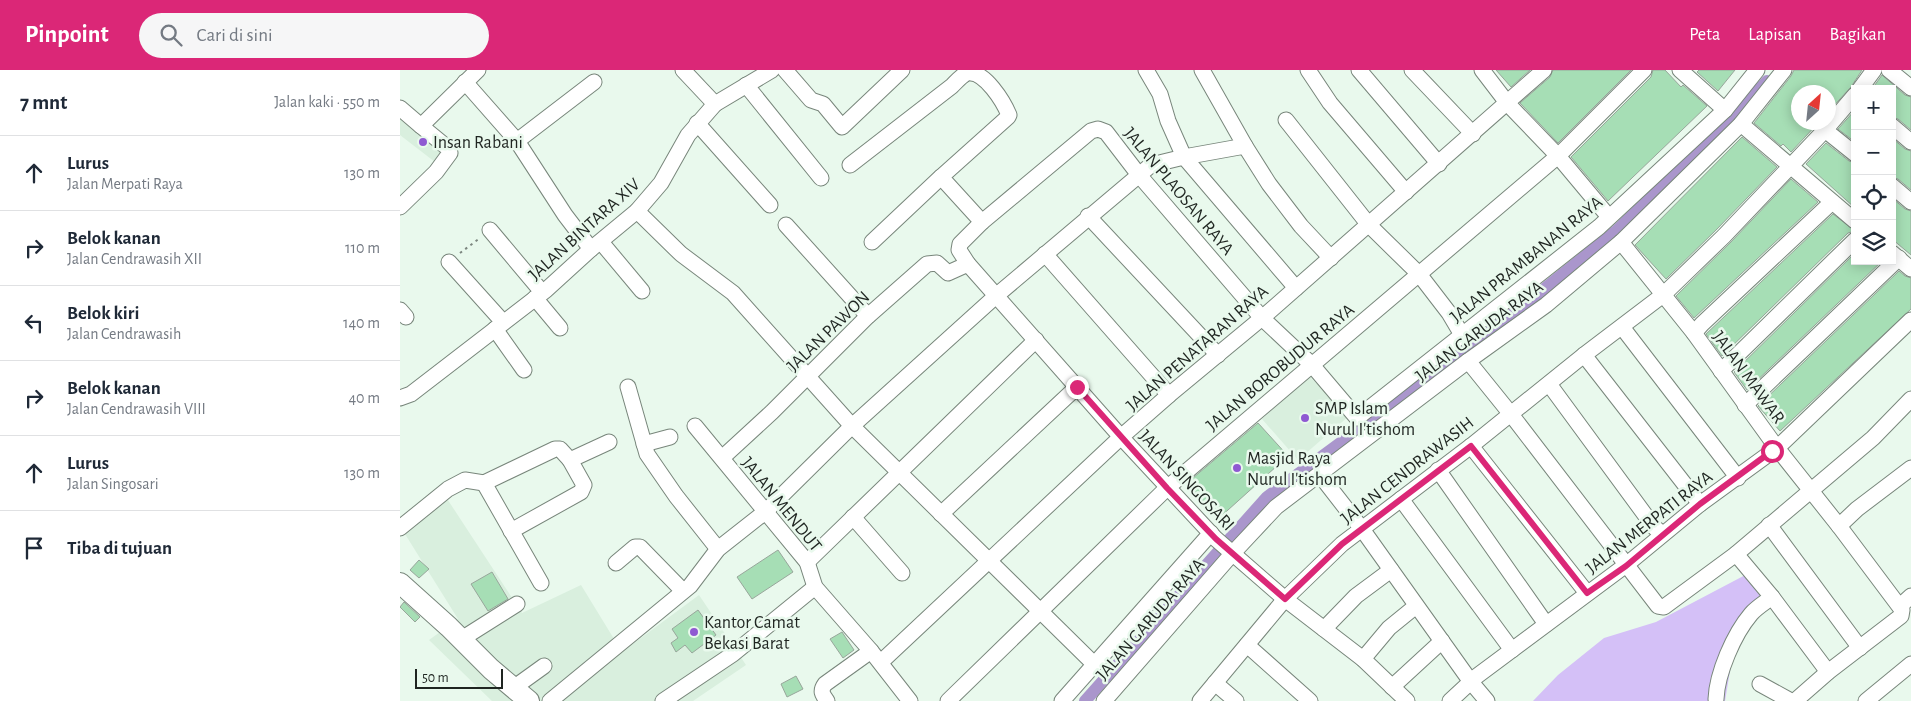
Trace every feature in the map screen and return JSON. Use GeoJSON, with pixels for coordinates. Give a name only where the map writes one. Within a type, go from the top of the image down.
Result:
{"type":"FeatureCollection","features":[{"type":"Feature","properties":{"kind":"main road"},"geometry":{"type":"LineString","coordinates":[[400,583],[524,698]]}},
{"type":"Feature","properties":{"kind":"street"},"geometry":{"type":"LineString","coordinates":[[421,126],[478,70]]}},
{"type":"Feature","properties":{"kind":"street"},"geometry":{"type":"LineString","coordinates":[[684,70],[715,104]]}},
{"type":"Feature","properties":{"kind":"street","name":"JALAN BINTARA XIV"},"geometry":{"type":"LineString","coordinates":[[400,398],[411,394],[539,295],[637,211],[661,184],[688,135],[715,104],[772,70]]}},
{"type":"Feature","properties":{"kind":"street"},"geometry":{"type":"LineString","coordinates":[[785,70],[811,100],[823,104],[842,127],[902,70]]}},
{"type":"Feature","properties":{"kind":"street"},"geometry":{"type":"LineString","coordinates":[[1147,70],[1160,94],[1168,121],[1184,157],[1296,288]]}},
{"type":"Feature","properties":{"kind":"street"},"geometry":{"type":"LineString","coordinates":[[1202,70],[1245,146],[1274,191],[1301,226],[1331,258]]}},
{"type":"Feature","properties":{"kind":"street"},"geometry":{"type":"LineString","coordinates":[[1308,70],[1330,103],[1406,192]]}},
{"type":"Feature","properties":{"kind":"street"},"geometry":{"type":"LineString","coordinates":[[1359,70],[1439,164]]}},
{"type":"Feature","properties":{"kind":"street"},"geometry":{"type":"LineString","coordinates":[[1412,70],[1472,134]]}},
{"type":"Feature","properties":{"kind":"street"},"geometry":{"type":"LineString","coordinates":[[1482,70],[1508,104],[1558,156],[1609,217]]}},
{"type":"Feature","properties":{"kind":"street","name":"JALAN PENATARAN RAYA"},"geometry":{"type":"LineString","coordinates":[[827,701],[822,694],[825,684],[876,656],[989,562],[1169,395],[1262,318],[1508,104],[1544,70]]}},
{"type":"Feature","properties":{"kind":"street","name":"JALAN BOROBUDUR RAYA"},"geometry":{"type":"LineString","coordinates":[[948,701],[1039,610],[1167,488],[1558,156],[1644,70]]}},
{"type":"Feature","properties":{"kind":"street"},"geometry":{"type":"LineString","coordinates":[[1680,70],[1725,110]]}},
{"type":"Feature","properties":{"kind":"street","name":"JALAN PRAMBANAN RAYA"},"geometry":{"type":"LineString","coordinates":[[1312,365],[1357,418],[1609,217],[1725,110],[1757,70]]}},
{"type":"Feature","properties":{"kind":"street","name":"JALAN GARUDA RAYA"},"geometry":{"type":"LineString","coordinates":[[1112,698],[1221,543],[1320,475],[1468,361],[1546,306],[1621,242],[1742,124],[1784,70]]}},
{"type":"Feature","properties":{"kind":"street"},"geometry":{"type":"LineString","coordinates":[[1863,85],[1874,70]]}},
{"type":"Feature","properties":{"kind":"street"},"geometry":{"type":"LineString","coordinates":[[1889,70],[1911,88]]}},
{"type":"Feature","properties":{"kind":"street"},"geometry":{"type":"LineString","coordinates":[[850,165],[966,73],[980,72],[992,84],[1009,115],[872,242]]}},
{"type":"Feature","properties":{"kind":"street"},"geometry":{"type":"LineString","coordinates":[[465,82],[505,125],[565,215],[642,292]]}},
{"type":"Feature","properties":{"kind":"street"},"geometry":{"type":"LineString","coordinates":[[517,141],[594,82]]}},
{"type":"Feature","properties":{"kind":"street"},"geometry":{"type":"LineString","coordinates":[[746,85],[821,178]]}},
{"type":"Feature","properties":{"kind":"street","name":"JALAN CENDRAWASIH"},"geometry":{"type":"LineString","coordinates":[[1836,117],[1851,100]]}},
{"type":"Feature","properties":{"kind":"street"},"geometry":{"type":"LineString","coordinates":[[400,108],[449,149],[450,153],[436,172],[400,207]]}},
{"type":"Feature","properties":{"kind":"street"},"geometry":{"type":"LineString","coordinates":[[1286,120],[1368,225],[1419,274],[1449,313],[1462,335]]}},
{"type":"Feature","properties":{"kind":"street"},"geometry":{"type":"LineString","coordinates":[[697,123],[770,205]]}},
{"type":"Feature","properties":{"kind":"street"},"geometry":{"type":"LineString","coordinates":[[1742,124],[1854,220]]}},
{"type":"Feature","properties":{"kind":"street"},"geometry":{"type":"LineString","coordinates":[[1896,129],[1911,142]]}},
{"type":"Feature","properties":{"kind":"street"},"geometry":{"type":"LineString","coordinates":[[1825,130],[1851,151]]}},
{"type":"Feature","properties":{"kind":"street","name":"JALAN CENDRAWASIH"},"geometry":{"type":"LineString","coordinates":[[1200,701],[1285,599],[1342,544],[1471,446],[1510,413],[1663,295],[1724,236],[1825,130]]}},
{"type":"Feature","properties":{"kind":"street","name":"JALAN PLAOSAN RAYA"},"geometry":{"type":"LineString","coordinates":[[968,264],[958,247],[982,222],[1091,131],[1106,132],[1139,175],[1262,318],[1312,365]]}},
{"type":"Feature","properties":{"kind":"street"},"geometry":{"type":"LineString","coordinates":[[550,701],[690,586],[718,549],[765,512],[852,426],[997,295],[1088,216],[1151,165],[1245,146]]}},
{"type":"Feature","properties":{"kind":"street"},"geometry":{"type":"LineString","coordinates":[[941,177],[982,222]]}},
{"type":"Feature","properties":{"kind":"street"},"geometry":{"type":"LineString","coordinates":[[1896,189],[1911,202]]}},
{"type":"Feature","properties":{"kind":"street"},"geometry":{"type":"LineString","coordinates":[[1694,333],[1832,202]]}},
{"type":"Feature","properties":{"kind":"street"},"geometry":{"type":"LineString","coordinates":[[637,211],[681,254],[733,294],[852,426],[1094,664]]}},
{"type":"Feature","properties":{"kind":"street"},"geometry":{"type":"LineString","coordinates":[[1088,216],[1218,354]]}},
{"type":"Feature","properties":{"kind":"street"},"geometry":{"type":"LineString","coordinates":[[786,225],[868,316]]}},
{"type":"Feature","properties":{"kind":"street"},"geometry":{"type":"LineString","coordinates":[[490,230],[539,295],[560,328]]}},
{"type":"Feature","properties":{"kind":"street","name":"JALAN MAWAR"},"geometry":{"type":"LineString","coordinates":[[1621,242],[1694,333],[1777,448],[1839,526],[1904,613]]}},
{"type":"Feature","properties":{"kind":"street"},"geometry":{"type":"LineString","coordinates":[[1721,371],[1851,244]]}},
{"type":"Feature","properties":{"kind":"street"},"geometry":{"type":"LineString","coordinates":[[1045,254],[1169,395]]}},
{"type":"Feature","properties":{"kind":"street"},"geometry":{"type":"LineString","coordinates":[[1896,256],[1911,269]]}},
{"type":"Feature","properties":{"kind":"street"},"geometry":{"type":"LineString","coordinates":[[449,262],[499,325],[524,370]]}},
{"type":"Feature","properties":{"kind":"street","name":"JALAN PAWON"},"geometry":{"type":"LineString","coordinates":[[722,458],[868,316],[928,264],[937,263],[948,273],[968,264]]}},
{"type":"Feature","properties":{"kind":"street","name":"JALAN SINGOSARI"},"geometry":{"type":"LineString","coordinates":[[968,264],[1121,438],[1221,543],[1285,599],[1363,659],[1407,701]]}},
{"type":"Feature","properties":{"kind":"street"},"geometry":{"type":"LineString","coordinates":[[1745,405],[1885,265]]}},
{"type":"Feature","properties":{"kind":"street","name":"JALAN MERPATI RAYA"},"geometry":{"type":"LineString","coordinates":[[1450,701],[1470,682],[1587,593],[1626,566],[1700,504],[1777,448],[1911,320]]}},
{"type":"Feature","properties":{"kind":"street"},"geometry":{"type":"LineString","coordinates":[[1622,327],[1738,478]]}},
{"type":"Feature","properties":{"kind":"street"},"geometry":{"type":"LineString","coordinates":[[807,562],[1036,340]]}},
{"type":"Feature","properties":{"kind":"street"},"geometry":{"type":"LineString","coordinates":[[1584,355],[1700,504]]}},
{"type":"Feature","properties":{"kind":"street"},"geometry":{"type":"LineString","coordinates":[[1468,361],[1510,413],[1626,566],[1658,606],[1664,607],[1736,554],[1873,438],[1911,399]]}},
{"type":"Feature","properties":{"kind":"street"},"geometry":{"type":"LineString","coordinates":[[1550,384],[1654,527],[1662,534]]}},
{"type":"Feature","properties":{"kind":"street"},"geometry":{"type":"LineString","coordinates":[[941,514],[1077,387]]}},
{"type":"Feature","properties":{"kind":"street"},"geometry":{"type":"LineString","coordinates":[[628,388],[647,454],[659,473],[718,549]]}},
{"type":"Feature","properties":{"kind":"street","name":"JALAN MENDUT"},"geometry":{"type":"LineString","coordinates":[[695,426],[807,562],[815,587],[876,656],[910,701]]}},
{"type":"Feature","properties":{"kind":"street"},"geometry":{"type":"LineString","coordinates":[[644,444],[670,437]]}},
{"type":"Feature","properties":{"kind":"street"},"geometry":{"type":"LineString","coordinates":[[570,460],[609,442]]}},
{"type":"Feature","properties":{"kind":"street"},"geometry":{"type":"LineString","coordinates":[[1471,446],[1587,593]]}},
{"type":"Feature","properties":{"kind":"street"},"geometry":{"type":"LineString","coordinates":[[400,528],[448,489],[465,480],[484,483],[555,449],[560,449],[570,460],[584,485],[581,492],[511,531]]}},
{"type":"Feature","properties":{"kind":"street"},"geometry":{"type":"LineString","coordinates":[[1839,526],[1857,509],[1911,468]]}},
{"type":"Feature","properties":{"kind":"street"},"geometry":{"type":"LineString","coordinates":[[1438,470],[1546,624]]}},
{"type":"Feature","properties":{"kind":"street"},"geometry":{"type":"LineString","coordinates":[[1320,475],[1321,479],[1362,529],[1470,682],[1487,701]]}},
{"type":"Feature","properties":{"kind":"street"},"geometry":{"type":"LineString","coordinates":[[484,483],[541,583]]}},
{"type":"Feature","properties":{"kind":"street"},"geometry":{"type":"LineString","coordinates":[[1401,500],[1512,650]]}},
{"type":"Feature","properties":{"kind":"street"},"geometry":{"type":"LineString","coordinates":[[853,517],[902,573]]}},
{"type":"Feature","properties":{"kind":"street"},"geometry":{"type":"LineString","coordinates":[[1769,525],[1860,648]]}},
{"type":"Feature","properties":{"kind":"street"},"geometry":{"type":"LineString","coordinates":[[1062,701],[1094,664],[1221,543]]}},
{"type":"Feature","properties":{"kind":"street"},"geometry":{"type":"LineString","coordinates":[[616,563],[635,547],[640,547],[683,591]]}},
{"type":"Feature","properties":{"kind":"street"},"geometry":{"type":"LineString","coordinates":[[1736,554],[1772,597],[1828,672]]}},
{"type":"Feature","properties":{"kind":"street"},"geometry":{"type":"LineString","coordinates":[[1324,629],[1356,596],[1391,570]]}},
{"type":"Feature","properties":{"kind":"street"},"geometry":{"type":"LineString","coordinates":[[663,701],[733,654],[815,587]]}},
{"type":"Feature","properties":{"kind":"street"},"geometry":{"type":"LineString","coordinates":[[1760,684],[1793,701],[1902,616],[1911,596]]}},
{"type":"Feature","properties":{"kind":"street"},"geometry":{"type":"LineString","coordinates":[[1716,699],[1716,688],[1725,662],[1741,629],[1752,613],[1772,597]]}},
{"type":"Feature","properties":{"kind":"street"},"geometry":{"type":"LineString","coordinates":[[460,640],[517,604]]}},
{"type":"Feature","properties":{"kind":"street"},"geometry":{"type":"LineString","coordinates":[[1363,659],[1389,628],[1416,606]]}},
{"type":"Feature","properties":{"kind":"street"},"geometry":{"type":"LineString","coordinates":[[1392,687],[1442,641]]}},
{"type":"Feature","properties":{"kind":"street"},"geometry":{"type":"LineString","coordinates":[[1247,645],[1310,701]]}},
{"type":"Feature","properties":{"kind":"street"},"geometry":{"type":"LineString","coordinates":[[1866,701],[1911,664]]}},
{"type":"Feature","properties":{"kind":"street"},"geometry":{"type":"LineString","coordinates":[[524,698],[519,684],[544,666]]}},
{"type":"Feature","properties":{"kind":"street"},"geometry":{"type":"LineString","coordinates":[[1215,683],[1236,701]]}},
{"type":"Feature","properties":{"kind":"shaded area","name":"Insan Rabani"},"geometry":{"type":"Polygon","coordinates":[[[400,113],[446,149],[435,162],[400,135],[400,113]]]}},
{"type":"Feature","properties":{"kind":"shaded area","name":"SMP Islam Nurul I'tishom"},"geometry":{"type":"Polygon","coordinates":[[[1309,376],[1349,416],[1298,460],[1262,419],[1309,376]]]}},
{"type":"Feature","properties":{"kind":"shaded area"},"geometry":{"type":"Polygon","coordinates":[[[440,488],[522,613],[581,585],[622,652],[699,595],[746,665],[693,701],[492,701],[429,640],[458,619],[400,526],[440,488]]]}},
{"type":"Feature","properties":{"kind":"shaded area"},"geometry":{"type":"Polygon","coordinates":[[[1751,572],[1762,596],[1734,647],[1725,701],[1533,701],[1558,675],[1604,638],[1656,622],[1751,572]]]}},
{"type":"Feature","properties":{"kind":"building"},"geometry":{"type":"Polygon","coordinates":[[[1496,70],[1530,70],[1511,87],[1496,70]]]}},
{"type":"Feature","properties":{"kind":"building"},"geometry":{"type":"Polygon","coordinates":[[[1553,70],[1631,70],[1558,143],[1520,103],[1550,77],[1553,70]]]}},
{"type":"Feature","properties":{"kind":"building"},"geometry":{"type":"Polygon","coordinates":[[[1653,70],[1665,70],[1681,87],[1683,85],[1707,106],[1608,201],[1571,157],[1651,77],[1653,70]]]}},
{"type":"Feature","properties":{"kind":"building"},"geometry":{"type":"Polygon","coordinates":[[[1699,70],[1735,70],[1718,91],[1697,72],[1699,70]]]}},
{"type":"Feature","properties":{"kind":"building"},"geometry":{"type":"Polygon","coordinates":[[[1794,70],[1862,70],[1851,87],[1836,103],[1836,85],[1791,85],[1791,130],[1812,130],[1791,152],[1754,123],[1794,70]]]}},
{"type":"Feature","properties":{"kind":"building"},"geometry":{"type":"Polygon","coordinates":[[[1882,75],[1894,85],[1875,85],[1882,75]]]}},
{"type":"Feature","properties":{"kind":"building"},"geometry":{"type":"Polygon","coordinates":[[[1896,87],[1905,95],[1911,97],[1911,130],[1896,118],[1896,87]]]}},
{"type":"Feature","properties":{"kind":"building"},"geometry":{"type":"Polygon","coordinates":[[[1851,114],[1851,139],[1838,129],[1851,114]]]}},
{"type":"Feature","properties":{"kind":"building"},"geometry":{"type":"Polygon","coordinates":[[[1742,137],[1777,167],[1666,279],[1635,245],[1742,137]]]}},
{"type":"Feature","properties":{"kind":"building"},"geometry":{"type":"Polygon","coordinates":[[[1896,141],[1905,149],[1911,151],[1911,190],[1896,178],[1896,141]]]}},
{"type":"Feature","properties":{"kind":"building"},"geometry":{"type":"Polygon","coordinates":[[[1826,143],[1851,162],[1851,204],[1806,164],[1826,143]]]}},
{"type":"Feature","properties":{"kind":"building"},"geometry":{"type":"Polygon","coordinates":[[[1791,179],[1818,202],[1694,318],[1676,296],[1791,179]]]}},
{"type":"Feature","properties":{"kind":"building"},"geometry":{"type":"Polygon","coordinates":[[[1896,201],[1905,209],[1911,211],[1911,255],[1896,242],[1896,201]]]}},
{"type":"Feature","properties":{"kind":"building"},"geometry":{"type":"Polygon","coordinates":[[[1833,214],[1851,228],[1851,232],[1722,356],[1706,334],[1833,214]]]}},
{"type":"Feature","properties":{"kind":"building"},"geometry":{"type":"Polygon","coordinates":[[[1851,257],[1851,265],[1878,265],[1747,390],[1734,372],[1851,257]]]}},
{"type":"Feature","properties":{"kind":"building"},"geometry":{"type":"Polygon","coordinates":[[[1899,271],[1911,278],[1911,309],[1780,431],[1758,406],[1899,271]]]}},
{"type":"Feature","properties":{"kind":"building","name":"Masjid Raya Nurul I'tishom"},"geometry":{"type":"Polygon","coordinates":[[[1258,423],[1288,456],[1218,519],[1187,483],[1258,423]]]}},
{"type":"Feature","properties":{"kind":"building"},"geometry":{"type":"Polygon","coordinates":[[[778,550],[793,572],[752,599],[737,577],[778,550]]]}},
{"type":"Feature","properties":{"kind":"building"},"geometry":{"type":"Polygon","coordinates":[[[419,560],[429,569],[419,578],[410,570],[419,560]]]}},
{"type":"Feature","properties":{"kind":"building"},"geometry":{"type":"Polygon","coordinates":[[[492,572],[508,599],[488,611],[471,584],[492,572]]]}},
{"type":"Feature","properties":{"kind":"building"},"geometry":{"type":"Polygon","coordinates":[[[404,602],[420,617],[415,622],[400,607],[404,602]]]}},
{"type":"Feature","properties":{"kind":"building","name":"Kantor Camat Bekasi Barat"},"geometry":{"type":"Polygon","coordinates":[[[698,610],[716,635],[692,653],[685,645],[676,652],[671,643],[678,638],[672,629],[698,610]]]}},
{"type":"Feature","properties":{"kind":"building"},"geometry":{"type":"Polygon","coordinates":[[[842,632],[854,650],[843,658],[830,639],[842,632]]]}},
{"type":"Feature","properties":{"kind":"building"},"geometry":{"type":"Polygon","coordinates":[[[796,676],[803,689],[787,697],[781,684],[796,676]]]}},
{"type":"Feature","properties":{"kind":"waterway"},"geometry":{"type":"LineString","coordinates":[[1085,701],[1267,497],[1449,363],[1615,232],[1714,137],[1767,81]]}},
{"type":"Feature","properties":{"kind":"place","name":"Insan Rabani"},"geometry":{"type":"Point","coordinates":[423,142]}},
{"type":"Feature","properties":{"kind":"place","name":"SMP Islam Nurul I'tishom"},"geometry":{"type":"Point","coordinates":[1305,418]}},
{"type":"Feature","properties":{"kind":"place","name":"Masjid Raya Nurul I'tishom"},"geometry":{"type":"Point","coordinates":[1237,468]}},
{"type":"Feature","properties":{"kind":"place","name":"Kantor Camat Bekasi Barat"},"geometry":{"type":"Point","coordinates":[694,632]}},
{"type":"Feature","properties":{"kind":"route"},"geometry":{"type":"LineString","coordinates":[[1077,387],[1121,438],[1216,539],[1285,599],[1342,544],[1471,446],[1587,593],[1626,566],[1700,504],[1738,478],[1772,451]]}}]}
